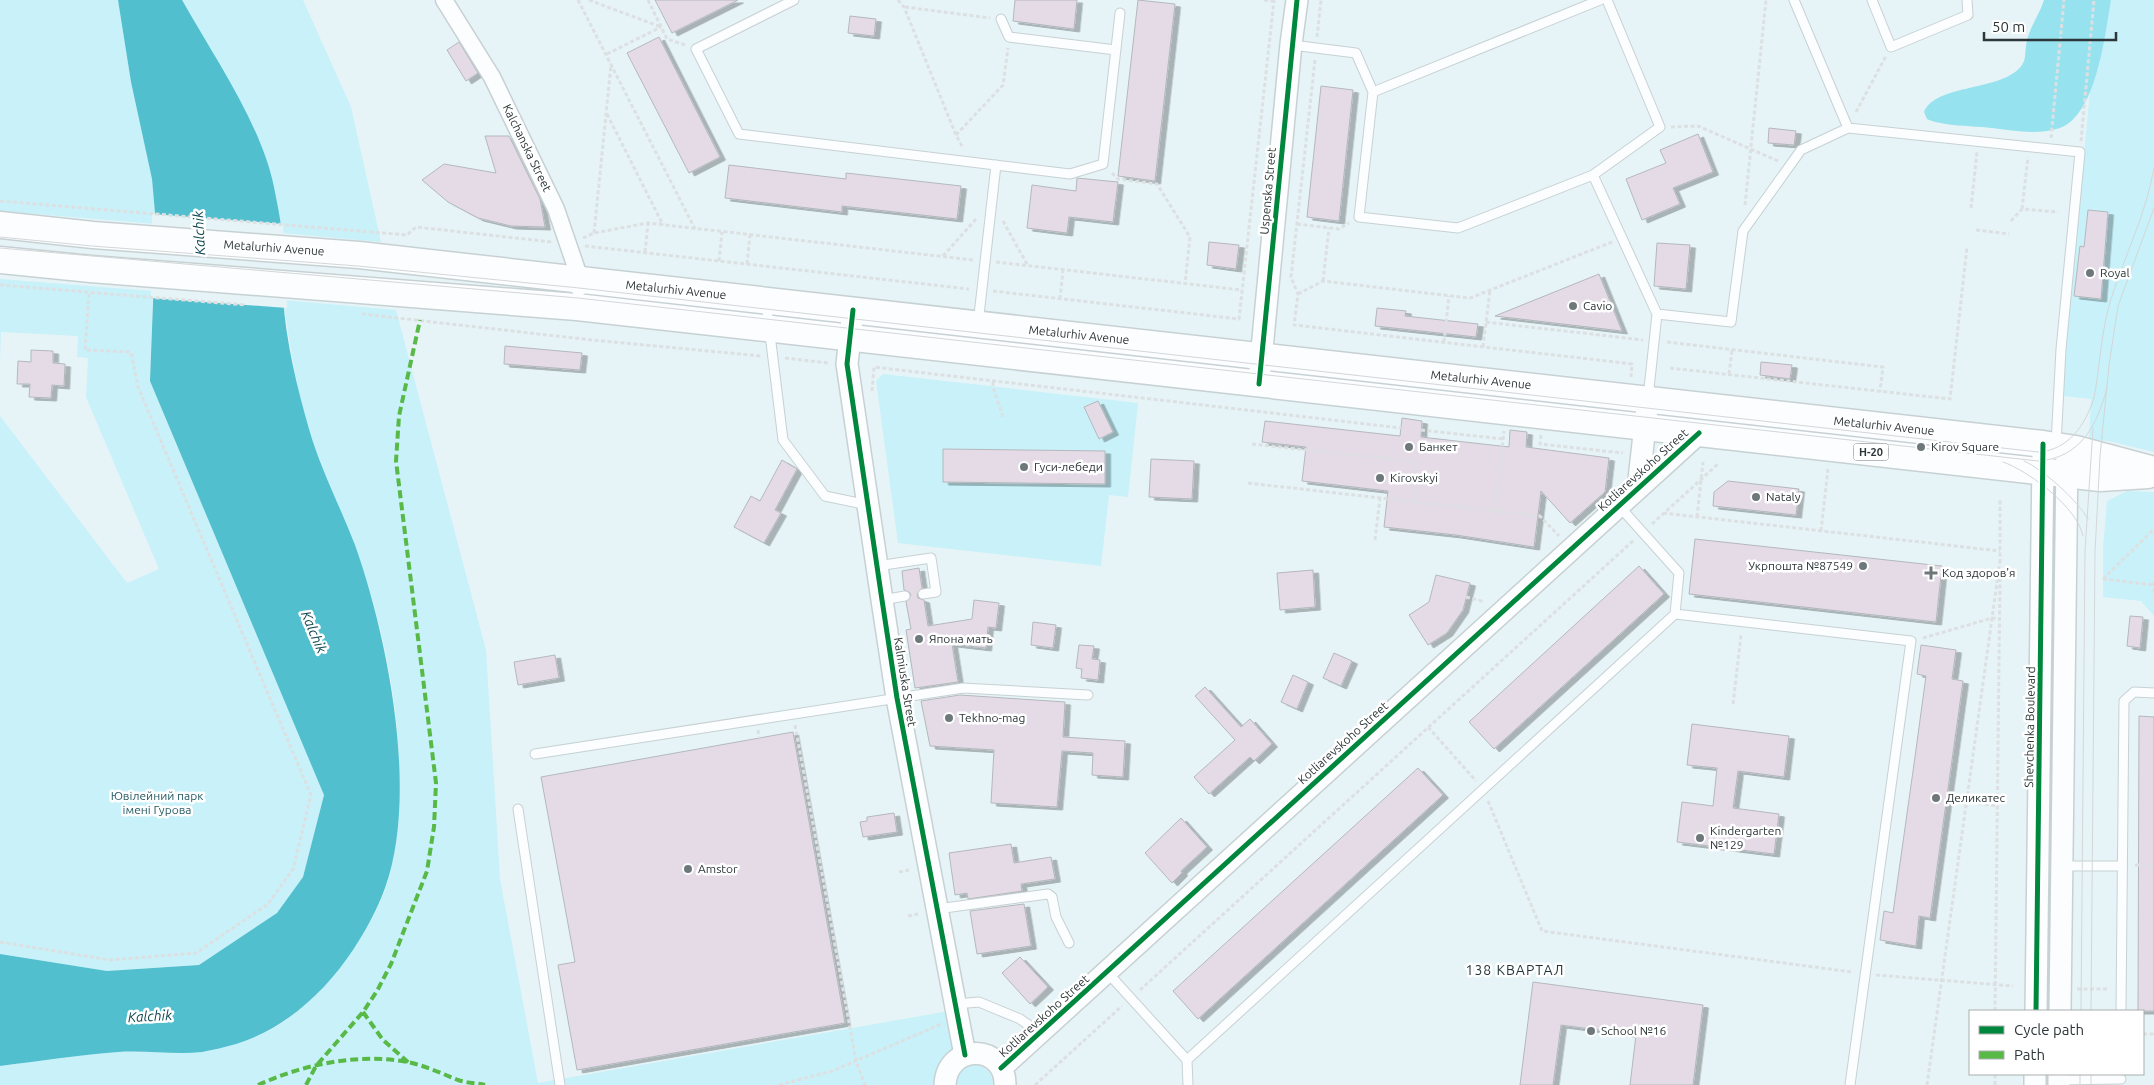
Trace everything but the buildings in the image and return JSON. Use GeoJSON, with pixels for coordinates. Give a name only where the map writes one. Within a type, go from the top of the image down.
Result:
{"type":"FeatureCollection","features":[{"type":"Feature","properties":{"kind":"main road","name":"Metalurhiv Avenue"},"geometry":{"type":"LineString","coordinates":[[0,225],[94,222],[360,242],[580,279],[854,310],[977,338],[1259,384],[2103,478],[2154,475]]}},
{"type":"Feature","properties":{"kind":"main road","name":"Metalurhiv Avenue"},"geometry":{"type":"LineString","coordinates":[[0,260],[90,281],[355,301],[578,307],[850,338],[977,338],[1262,356],[2056,445],[2154,470]]}},
{"type":"Feature","properties":{"kind":"street","name":"Kalchanska Street"},"geometry":{"type":"LineString","coordinates":[[444,0],[492,76],[556,209],[580,279],[578,307]]}},
{"type":"Feature","properties":{"kind":"street","name":"Uspenska Street"},"geometry":{"type":"LineString","coordinates":[[1259,384],[1291,44],[1297,0]]}},
{"type":"Feature","properties":{"kind":"street","name":"Kalmiuska Street"},"geometry":{"type":"LineString","coordinates":[[854,310],[847,364],[928,911],[955,1004],[965,1055]]}},
{"type":"Feature","properties":{"kind":"street","name":"Kotliarevskoho Street"},"geometry":{"type":"LineString","coordinates":[[1638,488],[1648,399]]}},
{"type":"Feature","properties":{"kind":"street","name":"Kotliarevskoho Street"},"geometry":{"type":"LineString","coordinates":[[1003,1076],[1040,1033],[1699,433]]}},
{"type":"Feature","properties":{"kind":"street","name":"Shevchenka Boulevard"},"geometry":{"type":"LineString","coordinates":[[2036,1010],[2056,445]]}},
{"type":"Feature","properties":{"kind":"street","name":"Shevchenka Boulevard"},"geometry":{"type":"LineString","coordinates":[[2055,473],[2062,866],[2060,1010]]}},
{"type":"Feature","properties":{"kind":"street"},"geometry":{"type":"LineString","coordinates":[[946,1085],[949,1069],[953,1063],[965,1055],[986,1055],[992,1058],[1003,1076]]}},
{"type":"Feature","properties":{"kind":"lane"},"geometry":{"type":"LineString","coordinates":[[794,0],[696,49],[740,134],[1070,174],[1103,164],[1120,13]]}},
{"type":"Feature","properties":{"kind":"lane"},"geometry":{"type":"LineString","coordinates":[[1373,92],[1600,0]]}},
{"type":"Feature","properties":{"kind":"lane"},"geometry":{"type":"LineString","coordinates":[[1291,44],[1356,54],[1373,92],[1359,217],[1458,228],[1592,175],[1660,127],[1607,0]]}},
{"type":"Feature","properties":{"kind":"lane"},"geometry":{"type":"LineString","coordinates":[[1794,0],[1848,128]]}},
{"type":"Feature","properties":{"kind":"lane"},"geometry":{"type":"LineString","coordinates":[[1872,0],[1891,47],[1968,15],[1967,0]]}},
{"type":"Feature","properties":{"kind":"lane"},"geometry":{"type":"LineString","coordinates":[[1001,19],[1010,37],[1116,50]]}},
{"type":"Feature","properties":{"kind":"lane"},"geometry":{"type":"LineString","coordinates":[[1657,314],[1731,322],[1743,230],[1801,150],[1848,128],[2080,152],[2060,350],[2056,445]]}},
{"type":"Feature","properties":{"kind":"lane"},"geometry":{"type":"LineString","coordinates":[[977,338],[996,165]]}},
{"type":"Feature","properties":{"kind":"lane"},"geometry":{"type":"LineString","coordinates":[[1592,175],[1657,314],[1648,399]]}},
{"type":"Feature","properties":{"kind":"lane"},"geometry":{"type":"LineString","coordinates":[[766,300],[783,440],[825,496],[868,505]]}},
{"type":"Feature","properties":{"kind":"lane"},"geometry":{"type":"LineString","coordinates":[[1187,1060],[1675,614],[1679,573],[1618,506]]}},
{"type":"Feature","properties":{"kind":"lane"},"geometry":{"type":"LineString","coordinates":[[877,566],[930,558],[936,592],[923,594]]}},
{"type":"Feature","properties":{"kind":"lane"},"geometry":{"type":"LineString","coordinates":[[882,600],[906,596]]}},
{"type":"Feature","properties":{"kind":"lane"},"geometry":{"type":"LineString","coordinates":[[1675,614],[1911,641],[1850,1085]]}},
{"type":"Feature","properties":{"kind":"lane"},"geometry":{"type":"LineString","coordinates":[[535,754],[964,688],[1088,695]]}},
{"type":"Feature","properties":{"kind":"lane"},"geometry":{"type":"LineString","coordinates":[[2122,1010],[2124,701],[2134,692],[2154,693]]}},
{"type":"Feature","properties":{"kind":"lane"},"geometry":{"type":"LineString","coordinates":[[518,808],[560,1085]]}},
{"type":"Feature","properties":{"kind":"lane"},"geometry":{"type":"LineString","coordinates":[[2062,866],[2122,866]]}},
{"type":"Feature","properties":{"kind":"lane"},"geometry":{"type":"LineString","coordinates":[[928,911],[1048,894],[1052,897],[1056,917],[1069,943]]}},
{"type":"Feature","properties":{"kind":"lane"},"geometry":{"type":"LineString","coordinates":[[1107,972],[1187,1060],[1188,1085]]}},
{"type":"Feature","properties":{"kind":"lane"},"geometry":{"type":"LineString","coordinates":[[955,1004],[979,1002],[1020,1018],[1040,1033]]}},
{"type":"Feature","properties":{"kind":"lane"},"geometry":{"type":"LineString","coordinates":[[2059,1079],[2121,1079]]}},
{"type":"Feature","properties":{"kind":"path"},"geometry":{"type":"LineString","coordinates":[[578,0],[695,229]]}},
{"type":"Feature","properties":{"kind":"path"},"geometry":{"type":"LineString","coordinates":[[589,0],[661,27]]}},
{"type":"Feature","properties":{"kind":"path"},"geometry":{"type":"LineString","coordinates":[[648,0],[667,39],[696,49]]}},
{"type":"Feature","properties":{"kind":"path"},"geometry":{"type":"LineString","coordinates":[[898,0],[904,7],[956,135],[1003,85],[1007,57]]}},
{"type":"Feature","properties":{"kind":"path"},"geometry":{"type":"LineString","coordinates":[[904,0],[904,7]]}},
{"type":"Feature","properties":{"kind":"path"},"geometry":{"type":"LineString","coordinates":[[0,201],[94,222],[360,242],[407,234],[416,227],[1239,319],[1274,0],[1264,0]]}},
{"type":"Feature","properties":{"kind":"path"},"geometry":{"type":"LineString","coordinates":[[1321,0],[1291,277],[1298,294],[1294,325],[1632,364]]}},
{"type":"Feature","properties":{"kind":"path"},"geometry":{"type":"LineString","coordinates":[[1743,230],[1766,0]]}},
{"type":"Feature","properties":{"kind":"path"},"geometry":{"type":"LineString","coordinates":[[2050,149],[2064,0]]}},
{"type":"Feature","properties":{"kind":"path"},"geometry":{"type":"LineString","coordinates":[[2080,152],[2094,0]]}},
{"type":"Feature","properties":{"kind":"path"},"geometry":{"type":"LineString","coordinates":[[904,7],[1001,19]]}},
{"type":"Feature","properties":{"kind":"path"},"geometry":{"type":"LineString","coordinates":[[606,54],[661,27]]}},
{"type":"Feature","properties":{"kind":"path"},"geometry":{"type":"LineString","coordinates":[[1848,128],[1891,47]]}},
{"type":"Feature","properties":{"kind":"path"},"geometry":{"type":"LineString","coordinates":[[611,63],[594,233],[648,223],[985,261]]}},
{"type":"Feature","properties":{"kind":"path"},"geometry":{"type":"LineString","coordinates":[[606,112],[663,225]]}},
{"type":"Feature","properties":{"kind":"path"},"geometry":{"type":"LineString","coordinates":[[1660,127],[1698,126],[1790,166]]}},
{"type":"Feature","properties":{"kind":"path"},"geometry":{"type":"LineString","coordinates":[[2011,221],[2022,209],[2029,146]]}},
{"type":"Feature","properties":{"kind":"path"},"geometry":{"type":"LineString","coordinates":[[1971,208],[1975,168]]}},
{"type":"Feature","properties":{"kind":"path"},"geometry":{"type":"LineString","coordinates":[[1118,179],[1157,184],[1190,237],[1185,284]]}},
{"type":"Feature","properties":{"kind":"path"},"geometry":{"type":"LineString","coordinates":[[942,256],[992,200],[1028,266]]}},
{"type":"Feature","properties":{"kind":"path"},"geometry":{"type":"LineString","coordinates":[[2022,209],[2058,212]]}},
{"type":"Feature","properties":{"kind":"path"},"geometry":{"type":"LineString","coordinates":[[645,252],[648,223]]}},
{"type":"Feature","properties":{"kind":"path"},"geometry":{"type":"LineString","coordinates":[[1297,224],[1338,229]]}},
{"type":"Feature","properties":{"kind":"path"},"geometry":{"type":"LineString","coordinates":[[1323,281],[1329,228]]}},
{"type":"Feature","properties":{"kind":"path"},"geometry":{"type":"LineString","coordinates":[[1976,230],[2009,234]]}},
{"type":"Feature","properties":{"kind":"path"},"geometry":{"type":"LineString","coordinates":[[719,260],[722,232]]}},
{"type":"Feature","properties":{"kind":"path"},"geometry":{"type":"LineString","coordinates":[[748,264],[750,235]]}},
{"type":"Feature","properties":{"kind":"path"},"geometry":{"type":"LineString","coordinates":[[1670,368],[1950,399],[1966,246]]}},
{"type":"Feature","properties":{"kind":"path"},"geometry":{"type":"LineString","coordinates":[[1298,294],[1323,281],[1470,298],[1595,248]]}},
{"type":"Feature","properties":{"kind":"path"},"geometry":{"type":"LineString","coordinates":[[1006,264],[1242,290]]}},
{"type":"Feature","properties":{"kind":"path"},"geometry":{"type":"LineString","coordinates":[[1060,299],[1063,270]]}},
{"type":"Feature","properties":{"kind":"path"},"geometry":{"type":"LineString","coordinates":[[0,942],[110,960],[196,953],[268,904],[293,869],[311,795],[138,387],[132,352],[86,350],[90,281]]}},
{"type":"Feature","properties":{"kind":"path"},"geometry":{"type":"LineString","coordinates":[[0,285],[90,281],[256,306]]}},
{"type":"Feature","properties":{"kind":"path"},"geometry":{"type":"LineString","coordinates":[[1483,346],[1490,290]]}},
{"type":"Feature","properties":{"kind":"path"},"geometry":{"type":"LineString","coordinates":[[1444,342],[1449,296]]}},
{"type":"Feature","properties":{"kind":"path"},"geometry":{"type":"LineString","coordinates":[[355,301],[583,339],[834,363]]}},
{"type":"Feature","properties":{"kind":"path"},"geometry":{"type":"LineString","coordinates":[[1486,322],[1640,339]]}},
{"type":"Feature","properties":{"kind":"path"},"geometry":{"type":"LineString","coordinates":[[1670,343],[1883,367],[1880,391]]}},
{"type":"Feature","properties":{"kind":"path"},"geometry":{"type":"LineString","coordinates":[[1729,374],[1732,350]]}},
{"type":"Feature","properties":{"kind":"path"},"geometry":{"type":"LineString","coordinates":[[874,367],[1401,428]]}},
{"type":"Feature","properties":{"kind":"path"},"geometry":{"type":"LineString","coordinates":[[993,382],[1004,417]]}},
{"type":"Feature","properties":{"kind":"path"},"geometry":{"type":"LineString","coordinates":[[1495,511],[1504,426]]}},
{"type":"Feature","properties":{"kind":"path"},"geometry":{"type":"LineString","coordinates":[[1421,430],[1503,439]]}},
{"type":"Feature","properties":{"kind":"path"},"geometry":{"type":"LineString","coordinates":[[1252,444],[1417,462],[1413,502]]}},
{"type":"Feature","properties":{"kind":"path"},"geometry":{"type":"LineString","coordinates":[[1540,444],[1623,453]]}},
{"type":"Feature","properties":{"kind":"path"},"geometry":{"type":"LineString","coordinates":[[1697,517],[1703,462]]}},
{"type":"Feature","properties":{"kind":"path"},"geometry":{"type":"LineString","coordinates":[[1036,1085],[1718,464]]}},
{"type":"Feature","properties":{"kind":"path"},"geometry":{"type":"LineString","coordinates":[[1821,531],[1828,469]]}},
{"type":"Feature","properties":{"kind":"path"},"geometry":{"type":"LineString","coordinates":[[1248,483],[1540,516],[1561,538]]}},
{"type":"Feature","properties":{"kind":"path"},"geometry":{"type":"LineString","coordinates":[[1375,540],[1380,498]]}},
{"type":"Feature","properties":{"kind":"path"},"geometry":{"type":"LineString","coordinates":[[1995,1010],[2000,498]]}},
{"type":"Feature","properties":{"kind":"path"},"geometry":{"type":"LineString","coordinates":[[1663,513],[2000,551]]}},
{"type":"Feature","properties":{"kind":"path"},"geometry":{"type":"LineString","coordinates":[[2154,530],[2103,579],[2154,584],[2154,596]]}},
{"type":"Feature","properties":{"kind":"path"},"geometry":{"type":"LineString","coordinates":[[1927,1085],[2000,561]]}},
{"type":"Feature","properties":{"kind":"path"},"geometry":{"type":"LineString","coordinates":[[1466,597],[1490,603]]}},
{"type":"Feature","properties":{"kind":"path"},"geometry":{"type":"LineString","coordinates":[[1911,641],[1992,618],[1999,618]]}},
{"type":"Feature","properties":{"kind":"path"},"geometry":{"type":"LineString","coordinates":[[1733,704],[1742,622]]}},
{"type":"Feature","properties":{"kind":"path"},"geometry":{"type":"LineString","coordinates":[[794,714],[856,1061],[865,1085]]}},
{"type":"Feature","properties":{"kind":"path"},"geometry":{"type":"LineString","coordinates":[[1428,727],[1483,789],[1542,931],[1865,974],[2013,986]]}},
{"type":"Feature","properties":{"kind":"path"},"geometry":{"type":"LineString","coordinates":[[1946,799],[1997,806]]}},
{"type":"Feature","properties":{"kind":"path"},"geometry":{"type":"LineString","coordinates":[[2122,866],[2154,865]]}},
{"type":"Feature","properties":{"kind":"path"},"geometry":{"type":"LineString","coordinates":[[899,872],[909,870]]}},
{"type":"Feature","properties":{"kind":"path"},"geometry":{"type":"LineString","coordinates":[[908,916],[928,911]]}},
{"type":"Feature","properties":{"kind":"path"},"geometry":{"type":"LineString","coordinates":[[841,979],[848,978]]}},
{"type":"Feature","properties":{"kind":"path"},"geometry":{"type":"LineString","coordinates":[[2071,989],[2122,989]]}},
{"type":"Feature","properties":{"kind":"path"},"geometry":{"type":"LineString","coordinates":[[779,1085],[832,1072],[939,1025]]}},
{"type":"Feature","properties":{"kind":"green space"},"geometry":{"type":"Polygon","coordinates":[[[0,0],[118,0],[131,82],[152,179],[156,224],[0,211],[0,0]]]}},
{"type":"Feature","properties":{"kind":"green space"},"geometry":{"type":"Polygon","coordinates":[[[182,0],[303,0],[351,107],[381,242],[282,233],[273,183],[182,0]]]}},
{"type":"Feature","properties":{"kind":"green space"},"geometry":{"type":"Polygon","coordinates":[[[2111,0],[2154,0],[2154,452],[2109,441],[2089,439],[2091,399],[2063,396],[2090,91],[2099,66],[2111,0]]]}},
{"type":"Feature","properties":{"kind":"green space","name":"Ювілейний парк імені Гурова"},"geometry":{"type":"Polygon","coordinates":[[[0,279],[153,291],[150,381],[324,794],[303,877],[277,913],[199,965],[107,971],[0,954],[0,416],[127,583],[159,569],[86,397],[88,358],[77,357],[78,336],[1,332],[0,361],[0,279]]]}},
{"type":"Feature","properties":{"kind":"green space"},"geometry":{"type":"Polygon","coordinates":[[[283,300],[396,310],[486,650],[500,879],[538,1083],[949,1011],[956,1047],[940,1063],[936,1073],[935,1085],[0,1085],[0,1066],[117,1052],[182,1053],[210,1050],[238,1043],[273,1029],[312,999],[335,974],[363,934],[384,892],[395,842],[399,800],[399,757],[389,670],[380,627],[355,546],[320,461],[304,416],[283,300]]]}},
{"type":"Feature","properties":{"kind":"green space"},"geometry":{"type":"Polygon","coordinates":[[[883,374],[1138,403],[1128,497],[1109,495],[1101,566],[898,543],[876,381],[883,374]]]}},
{"type":"Feature","properties":{"kind":"green space"},"geometry":{"type":"Polygon","coordinates":[[[2127,491],[2154,492],[2154,616],[2141,601],[2103,597],[2103,549],[2107,501],[2127,491]]]}},
{"type":"Feature","properties":{"kind":"green space"},"geometry":{"type":"Polygon","coordinates":[[[2050,529],[2058,529],[2052,1010],[2044,1010],[2050,529]]]}},
{"type":"Feature","properties":{"kind":"green space"},"geometry":{"type":"Polygon","coordinates":[[[973,1065],[982,1066],[988,1070],[992,1077],[993,1085],[957,1085],[961,1072],[966,1067],[973,1065]]]}},
{"type":"Feature","properties":{"kind":"shaded area"},"geometry":{"type":"Polygon","coordinates":[[[2044,0],[2111,0],[2097,72],[2083,107],[2073,120],[2060,128],[2035,132],[1949,124],[1927,119],[1924,112],[1931,103],[1942,96],[2000,80],[2013,74],[2022,65],[2029,34],[2044,0]]]}},
{"type":"Feature","properties":{"kind":"water","name":"Kalchik"},"geometry":{"type":"Polygon","coordinates":[[[118,0],[182,0],[248,115],[268,163],[281,224],[284,315],[296,381],[324,473],[355,545],[367,583],[388,670],[395,716],[399,763],[399,808],[395,850],[382,896],[371,920],[353,950],[317,994],[287,1019],[271,1029],[236,1044],[202,1052],[118,1052],[0,1066],[0,954],[107,971],[199,965],[277,913],[303,877],[324,795],[150,381],[156,224],[152,179],[131,82],[118,0]]]}},
{"type":"Feature","properties":{"kind":"pier"},"geometry":{"type":"Polygon","coordinates":[[[152,214],[283,224],[287,308],[151,298],[152,214]]]}},
{"type":"Feature","properties":{"kind":"tram line"},"geometry":{"type":"LineString","coordinates":[[0,237],[92,246],[358,266],[579,288],[2038,452],[2059,447],[2074,434],[2086,418],[2094,398],[2103,336],[2111,299],[2146,202],[2154,168]]}},
{"type":"Feature","properties":{"kind":"tram line"},"geometry":{"type":"LineString","coordinates":[[2091,1010],[2095,552],[2100,456],[2109,365],[2118,306],[2154,208]]}},
{"type":"Feature","properties":{"kind":"tram line"},"geometry":{"type":"LineString","coordinates":[[0,248],[578,298],[2038,461],[2053,459],[2066,454],[2085,437],[2098,415],[2107,388]]}},
{"type":"Feature","properties":{"kind":"tram line"},"geometry":{"type":"LineString","coordinates":[[2081,1010],[2085,551],[2093,428]]}},
{"type":"Feature","properties":{"kind":"tram line"},"geometry":{"type":"LineString","coordinates":[[2024,461],[2041,471],[2059,486],[2076,503],[2088,519]]}},
{"type":"Feature","properties":{"kind":"tram line"},"geometry":{"type":"LineString","coordinates":[[2003,462],[2026,473],[2051,492],[2072,514],[2083,536]]}},
{"type":"Feature","properties":{"kind":"tram line"},"geometry":{"type":"LineString","coordinates":[[2080,1075],[2080,1085]]}},
{"type":"Feature","properties":{"kind":"tram line"},"geometry":{"type":"LineString","coordinates":[[2091,1075],[2091,1085]]}},
{"type":"Feature","properties":{"kind":"marked path"},"geometry":{"type":"LineString","coordinates":[[306,1085],[316,1066],[363,1012],[377,991],[391,964],[427,871],[434,827],[436,783],[396,461],[399,416],[420,320]]}},
{"type":"Feature","properties":{"kind":"marked path"},"geometry":{"type":"LineString","coordinates":[[363,1012],[383,1040],[409,1063]]}},
{"type":"Feature","properties":{"kind":"marked path"},"geometry":{"type":"LineString","coordinates":[[258,1085],[313,1066],[333,1062],[373,1059],[412,1063],[458,1080],[485,1085]]}},
{"type":"Feature","properties":{"kind":"cycle path"},"geometry":{"type":"LineString","coordinates":[[1259,384],[1297,0]]}},
{"type":"Feature","properties":{"kind":"cycle path"},"geometry":{"type":"LineString","coordinates":[[853,310],[847,364],[882,600],[897,698],[965,1055]]}},
{"type":"Feature","properties":{"kind":"cycle path"},"geometry":{"type":"LineString","coordinates":[[1001,1068],[1699,433]]}},
{"type":"Feature","properties":{"kind":"cycle path"},"geometry":{"type":"LineString","coordinates":[[2036,1010],[2043,444]]}},
{"type":"Feature","properties":{"kind":"place","name":"Royal"},"geometry":{"type":"Point","coordinates":[2090,273]}},
{"type":"Feature","properties":{"kind":"place","name":"Cavio"},"geometry":{"type":"Point","coordinates":[1573,306]}},
{"type":"Feature","properties":{"kind":"place","name":"Банкет"},"geometry":{"type":"Point","coordinates":[1409,447]}},
{"type":"Feature","properties":{"kind":"place","name":"Kirov Square"},"geometry":{"type":"Point","coordinates":[1921,447]}},
{"type":"Feature","properties":{"kind":"place","name":"Гуси-лебеди"},"geometry":{"type":"Point","coordinates":[1024,467]}},
{"type":"Feature","properties":{"kind":"place","name":"Kirovskyi"},"geometry":{"type":"Point","coordinates":[1380,478]}},
{"type":"Feature","properties":{"kind":"place","name":"Nataly"},"geometry":{"type":"Point","coordinates":[1756,497]}},
{"type":"Feature","properties":{"kind":"place","name":"Укрпошта №87549"},"geometry":{"type":"Point","coordinates":[1863,566]}},
{"type":"Feature","properties":{"kind":"place","name":"Код здоров'я"},"geometry":{"type":"Point","coordinates":[1931,573]}},
{"type":"Feature","properties":{"kind":"place","name":"Япона мать"},"geometry":{"type":"Point","coordinates":[919,639]}},
{"type":"Feature","properties":{"kind":"place","name":"Tekhno-mag"},"geometry":{"type":"Point","coordinates":[949,718]}},
{"type":"Feature","properties":{"kind":"place","name":"Деликатес"},"geometry":{"type":"Point","coordinates":[1936,798]}},
{"type":"Feature","properties":{"kind":"place","name":"Kindergarten №129"},"geometry":{"type":"Point","coordinates":[1700,838]}},
{"type":"Feature","properties":{"kind":"place","name":"Amstor"},"geometry":{"type":"Point","coordinates":[688,869]}},
{"type":"Feature","properties":{"kind":"place","name":"School №16"},"geometry":{"type":"Point","coordinates":[1591,1031]}},
{"type":"Feature","properties":{"kind":"district","name":"138 КВАРТАЛ"},"geometry":{"type":"Point","coordinates":[1515,970]}}]}
